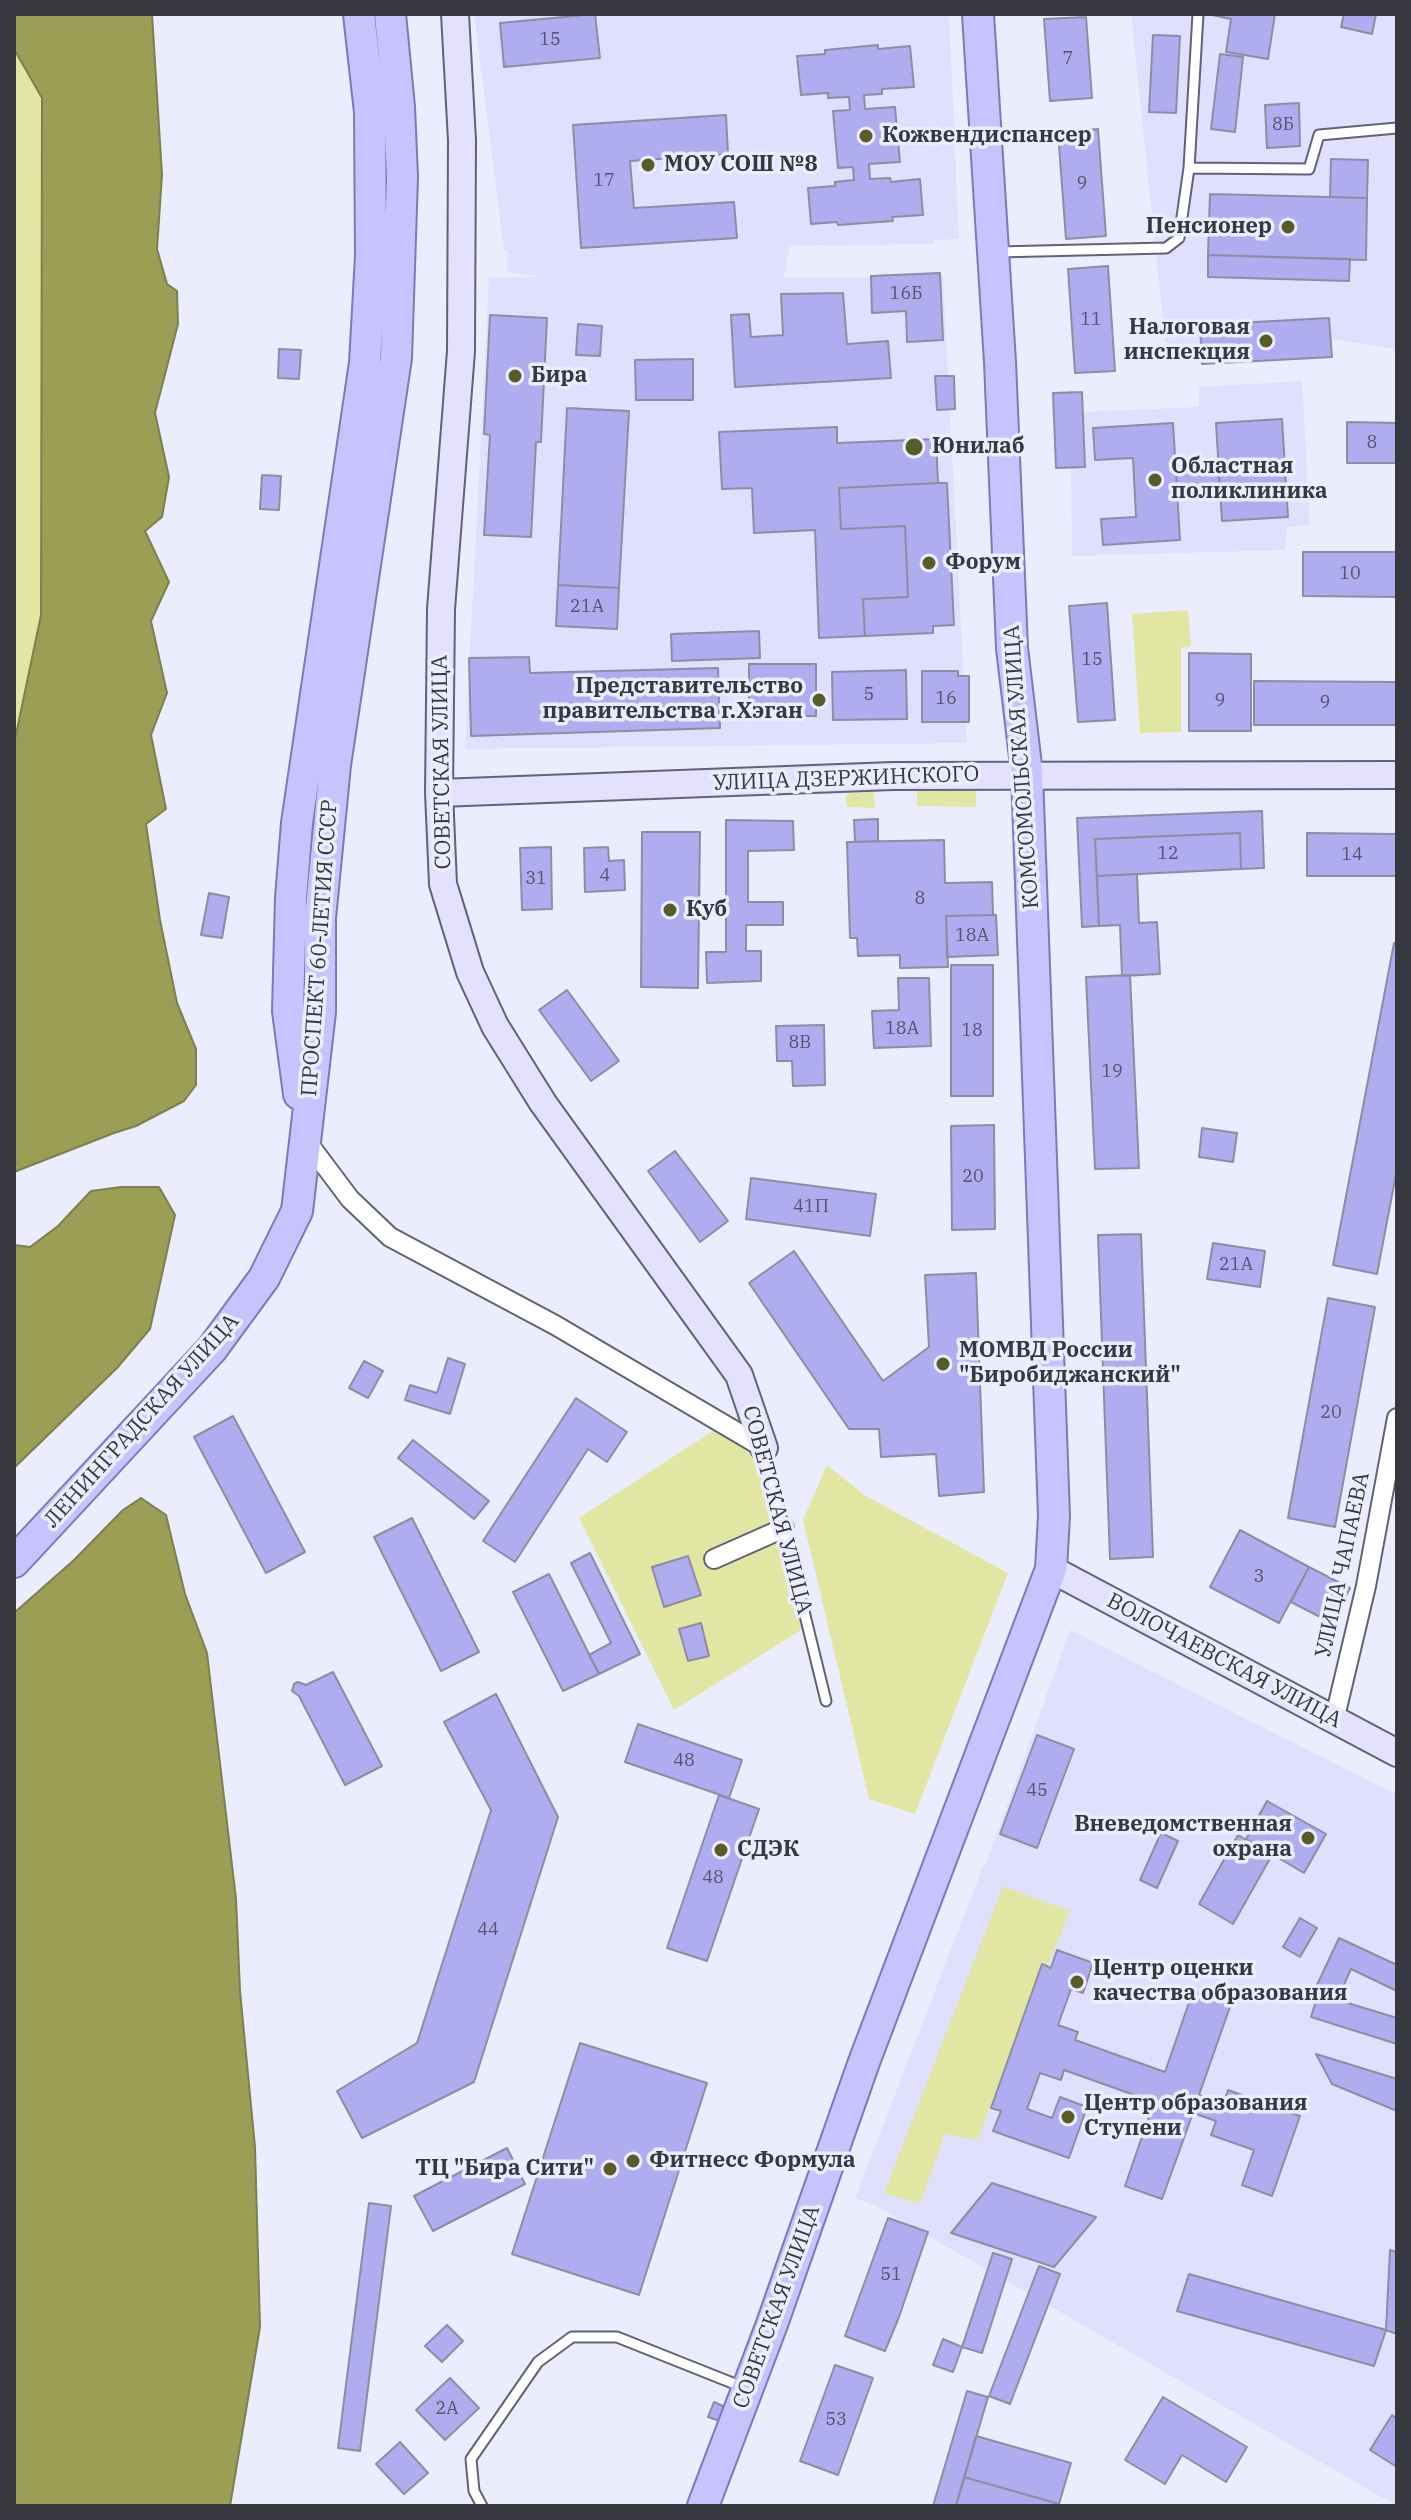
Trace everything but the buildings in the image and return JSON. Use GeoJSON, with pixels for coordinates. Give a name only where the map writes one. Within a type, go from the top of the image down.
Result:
{"type":"FeatureCollection","features":[{"type":"Feature","properties":{"kind":"main road","name":"ПРОСПЕКТ 60-ЛЕТИЯ СССР"},"geometry":{"type":"LineString","coordinates":[[305,1139],[320,1012],[320,763],[365,363],[371,256],[370,112],[359,14]]}},
{"type":"Feature","properties":{"kind":"main road","name":"ПРОСПЕКТ 60-ЛЕТИЯ СССР"},"geometry":{"type":"LineString","coordinates":[[320,763],[396,358],[402,177],[390,14]]}},
{"type":"Feature","properties":{"kind":"main road","name":"СОВЕТСКАЯ УЛИЦА"},"geometry":{"type":"LineString","coordinates":[[455,14],[462,140],[461,351],[441,609],[439,793],[443,884],[470,972],[495,1026],[543,1103],[739,1375],[764,1448]]}},
{"type":"Feature","properties":{"kind":"main road","name":"КОМСОМОЛЬСКАЯ УЛИЦА"},"geometry":{"type":"LineString","coordinates":[[978,14],[1012,648],[1027,774],[1053,1500],[1051,1569]]}},
{"type":"Feature","properties":{"kind":"main road","name":"УЛИЦА ДЗЕРЖИНСКОГО"},"geometry":{"type":"LineString","coordinates":[[439,793],[893,776],[1397,775]]}},
{"type":"Feature","properties":{"kind":"main road","name":"ЛЕНИНГРАДСКАЯ УЛИЦА"},"geometry":{"type":"LineString","coordinates":[[14,1562],[212,1349],[264,1278],[297,1211],[305,1139]]}},
{"type":"Feature","properties":{"kind":"main road","name":"СОВЕТСКАЯ УЛИЦА"},"geometry":{"type":"LineString","coordinates":[[703,2506],[748,2389],[864,2062],[1051,1569]]}},
{"type":"Feature","properties":{"kind":"main road","name":"ВОЛОЧАЕВСКАЯ УЛИЦА"},"geometry":{"type":"LineString","coordinates":[[1051,1569],[1397,1753]]}},
{"type":"Feature","properties":{"kind":"street"},"geometry":{"type":"LineString","coordinates":[[305,1139],[350,1199],[390,1237],[555,1325],[764,1448]]}},
{"type":"Feature","properties":{"kind":"street","name":"УЛИЦА ЧАПАЕВА"},"geometry":{"type":"LineString","coordinates":[[1334,1721],[1366,1586],[1397,1418]]}},
{"type":"Feature","properties":{"kind":"street"},"geometry":{"type":"LineString","coordinates":[[714,1559],[784,1528]]}},
{"type":"Feature","properties":{"kind":"lane"},"geometry":{"type":"LineString","coordinates":[[993,252],[1166,248],[1179,238],[1189,168],[1198,14]]}},
{"type":"Feature","properties":{"kind":"lane"},"geometry":{"type":"LineString","coordinates":[[1189,168],[1309,169],[1319,135],[1397,128]]}},
{"type":"Feature","properties":{"kind":"lane","name":"СОВЕТСКАЯ УЛИЦА"},"geometry":{"type":"LineString","coordinates":[[764,1448],[826,1701]]}},
{"type":"Feature","properties":{"kind":"lane"},"geometry":{"type":"LineString","coordinates":[[482,2506],[474,2491],[471,2459],[538,2362],[572,2337],[617,2337],[748,2389]]}},
{"type":"Feature","properties":{"kind":"shaded area"},"geometry":{"type":"Polygon","coordinates":[[[14,14],[152,14],[162,175],[157,249],[167,284],[177,291],[178,324],[155,413],[169,477],[162,517],[145,531],[169,582],[151,621],[167,693],[151,735],[166,809],[146,824],[160,920],[177,1003],[196,1049],[196,1085],[184,1101],[136,1126],[14,1172],[14,744],[41,615],[42,98],[14,49],[14,14]]]}},
{"type":"Feature","properties":{"kind":"shaded area"},"geometry":{"type":"Polygon","coordinates":[[[474,14],[949,14],[959,239],[934,240],[934,244],[790,246],[784,277],[943,278],[967,743],[465,749],[489,278],[544,277],[507,272],[508,251],[504,250],[474,14]]]}},
{"type":"Feature","properties":{"kind":"shaded area"},"geometry":{"type":"Polygon","coordinates":[[[1131,14],[1397,14],[1397,349],[1340,340],[1167,359],[1131,14]]]}},
{"type":"Feature","properties":{"kind":"shaded area"},"geometry":{"type":"Polygon","coordinates":[[[14,49],[42,98],[41,615],[14,744],[14,49]]]}},
{"type":"Feature","properties":{"kind":"shaded area"},"geometry":{"type":"Polygon","coordinates":[[[1302,381],[1310,525],[1287,527],[1285,550],[1072,556],[1071,468],[1084,467],[1083,412],[1199,407],[1199,387],[1302,381]]]}},
{"type":"Feature","properties":{"kind":"shaded area"},"geometry":{"type":"Polygon","coordinates":[[[1188,610],[1191,646],[1181,648],[1181,732],[1140,733],[1132,614],[1188,610]]]}},
{"type":"Feature","properties":{"kind":"shaded area"},"geometry":{"type":"Polygon","coordinates":[[[917,791],[976,791],[976,807],[917,806],[917,791]]]}},
{"type":"Feature","properties":{"kind":"shaded area"},"geometry":{"type":"Polygon","coordinates":[[[873,792],[875,808],[847,807],[846,796],[850,793],[873,792]]]}},
{"type":"Feature","properties":{"kind":"shaded area"},"geometry":{"type":"Polygon","coordinates":[[[159,1187],[175,1215],[150,1329],[117,1368],[14,1468],[14,1245],[30,1247],[58,1226],[91,1191],[159,1187]]]}},
{"type":"Feature","properties":{"kind":"shaded area"},"geometry":{"type":"Polygon","coordinates":[[[745,1410],[804,1628],[674,1710],[579,1518],[745,1410]]]}},
{"type":"Feature","properties":{"kind":"shaded area"},"geometry":{"type":"Polygon","coordinates":[[[827,1465],[864,1495],[1008,1573],[915,1814],[869,1799],[803,1520],[827,1465]]]}},
{"type":"Feature","properties":{"kind":"shaded area"},"geometry":{"type":"Polygon","coordinates":[[[141,1498],[166,1515],[185,1594],[207,1653],[236,1899],[240,1991],[255,2147],[260,2327],[230,2506],[14,2506],[14,1613],[74,1560],[123,1510],[141,1498]]]}},
{"type":"Feature","properties":{"kind":"shaded area"},"geometry":{"type":"Polygon","coordinates":[[[1070,1630],[1397,1795],[1397,2506],[878,2207],[855,2198],[986,1864],[1070,1630]]]}},
{"type":"Feature","properties":{"kind":"shaded area"},"geometry":{"type":"Polygon","coordinates":[[[1003,1886],[1070,1911],[977,2140],[945,2134],[920,2204],[884,2193],[1003,1886]]]}},
{"type":"Feature","properties":{"kind":"place","name":"Кожвендиспансер"},"geometry":{"type":"Point","coordinates":[866,136]}},
{"type":"Feature","properties":{"kind":"place","name":"МОУ СОШ №8"},"geometry":{"type":"Point","coordinates":[648,165]}},
{"type":"Feature","properties":{"kind":"place","name":"Пенсионер"},"geometry":{"type":"Point","coordinates":[1288,227]}},
{"type":"Feature","properties":{"kind":"place","name":"Налоговая инспекция"},"geometry":{"type":"Point","coordinates":[1266,341]}},
{"type":"Feature","properties":{"kind":"place","name":"Бира"},"geometry":{"type":"Point","coordinates":[515,376]}},
{"type":"Feature","properties":{"kind":"place","name":"Юнилаб"},"geometry":{"type":"Point","coordinates":[914,447]}},
{"type":"Feature","properties":{"kind":"place","name":"Областная поликлиника"},"geometry":{"type":"Point","coordinates":[1155,480]}},
{"type":"Feature","properties":{"kind":"place","name":"Форум"},"geometry":{"type":"Point","coordinates":[929,563]}},
{"type":"Feature","properties":{"kind":"place","name":"Представительство правительства г.Хэган"},"geometry":{"type":"Point","coordinates":[819,700]}},
{"type":"Feature","properties":{"kind":"place","name":"Куб"},"geometry":{"type":"Point","coordinates":[670,910]}},
{"type":"Feature","properties":{"kind":"place","name":"МОМВД России \"Биробиджанский\""},"geometry":{"type":"Point","coordinates":[943,1364]}},
{"type":"Feature","properties":{"kind":"place","name":"Вневедомственная охрана"},"geometry":{"type":"Point","coordinates":[1308,1838]}},
{"type":"Feature","properties":{"kind":"place","name":"СДЭК"},"geometry":{"type":"Point","coordinates":[721,1850]}},
{"type":"Feature","properties":{"kind":"place","name":"Центр оценки качества образования"},"geometry":{"type":"Point","coordinates":[1077,1982]}},
{"type":"Feature","properties":{"kind":"place","name":"Центр образования Ступени"},"geometry":{"type":"Point","coordinates":[1068,2117]}},
{"type":"Feature","properties":{"kind":"place","name":"Фитнесс Формула"},"geometry":{"type":"Point","coordinates":[633,2161]}},
{"type":"Feature","properties":{"kind":"place","name":"ТЦ \"Бира Сити\""},"geometry":{"type":"Point","coordinates":[610,2169]}}]}
